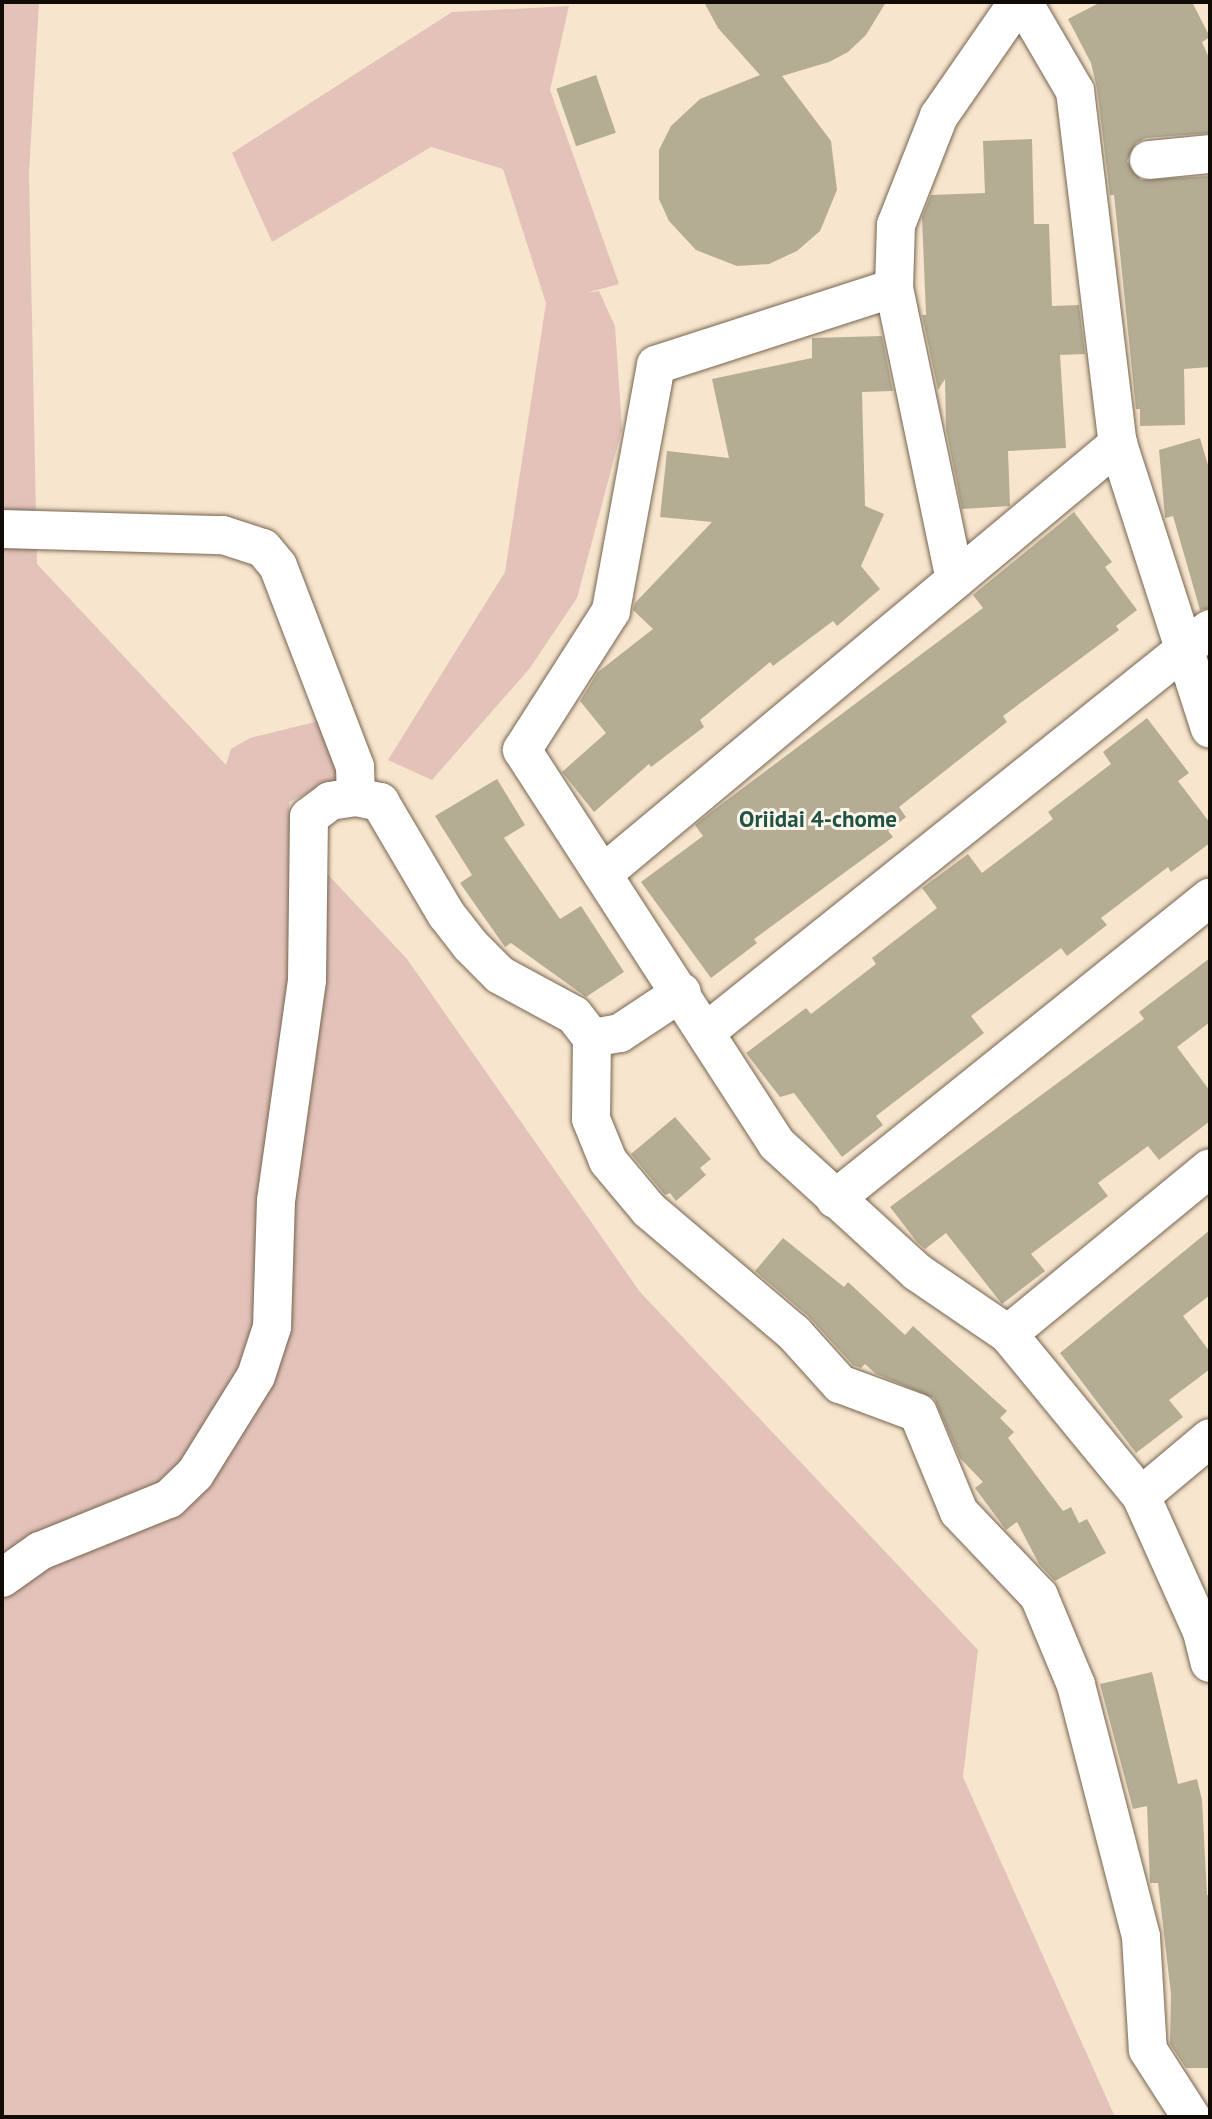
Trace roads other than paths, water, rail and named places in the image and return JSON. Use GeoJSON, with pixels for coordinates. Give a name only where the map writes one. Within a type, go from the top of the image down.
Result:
{"type":"FeatureCollection","features":[{"type":"Feature","properties":{"kind":"street"},"geometry":{"type":"LineString","coordinates":[[955,580],[894,288],[896,225],[915,168],[939,116],[1020,2],[1075,91],[1097,167],[1118,443],[1196,639],[1210,727]]}},
{"type":"Feature","properties":{"kind":"street"},"geometry":{"type":"LineString","coordinates":[[1149,160],[1210,154]]}},
{"type":"Feature","properties":{"kind":"street"},"geometry":{"type":"LineString","coordinates":[[894,288],[656,365],[611,611],[522,750],[682,992],[776,1144],[917,1272],[1009,1334],[1140,1496],[1208,1642]]}},
{"type":"Feature","properties":{"kind":"street"},"geometry":{"type":"LineString","coordinates":[[604,873],[1118,443]]}},
{"type":"Feature","properties":{"kind":"street"},"geometry":{"type":"LineString","coordinates":[[2,529],[223,535],[263,548],[278,566],[355,766],[356,797]]}},
{"type":"Feature","properties":{"kind":"street"},"geometry":{"type":"LineString","coordinates":[[707,1031],[1196,639]]}},
{"type":"Feature","properties":{"kind":"street"},"geometry":{"type":"LineString","coordinates":[[2,1578],[40,1551],[169,1499],[195,1474],[256,1376],[272,1327],[276,1201],[307,980],[309,817],[330,801],[356,797],[380,802],[446,914],[470,945],[500,975],[574,1014],[592,1038],[590,1119],[608,1161],[649,1210],[794,1334],[840,1384],[918,1413],[959,1512],[1039,1596],[1076,1685],[1141,1937],[1148,2050],[1191,2117]]}},
{"type":"Feature","properties":{"kind":"street"},"geometry":{"type":"LineString","coordinates":[[835,1199],[1210,897]]}},
{"type":"Feature","properties":{"kind":"street"},"geometry":{"type":"LineString","coordinates":[[592,1038],[620,1032],[682,992]]}},
{"type":"Feature","properties":{"kind":"street"},"geometry":{"type":"LineString","coordinates":[[1009,1334],[1208,1175]]}},
{"type":"Feature","properties":{"kind":"street"},"geometry":{"type":"LineString","coordinates":[[1140,1496],[1210,1438]]}},
{"type":"Feature","properties":{"kind":"district","name":"Oriidai 4-chome"},"geometry":{"type":"Point","coordinates":[818,819]}}]}
